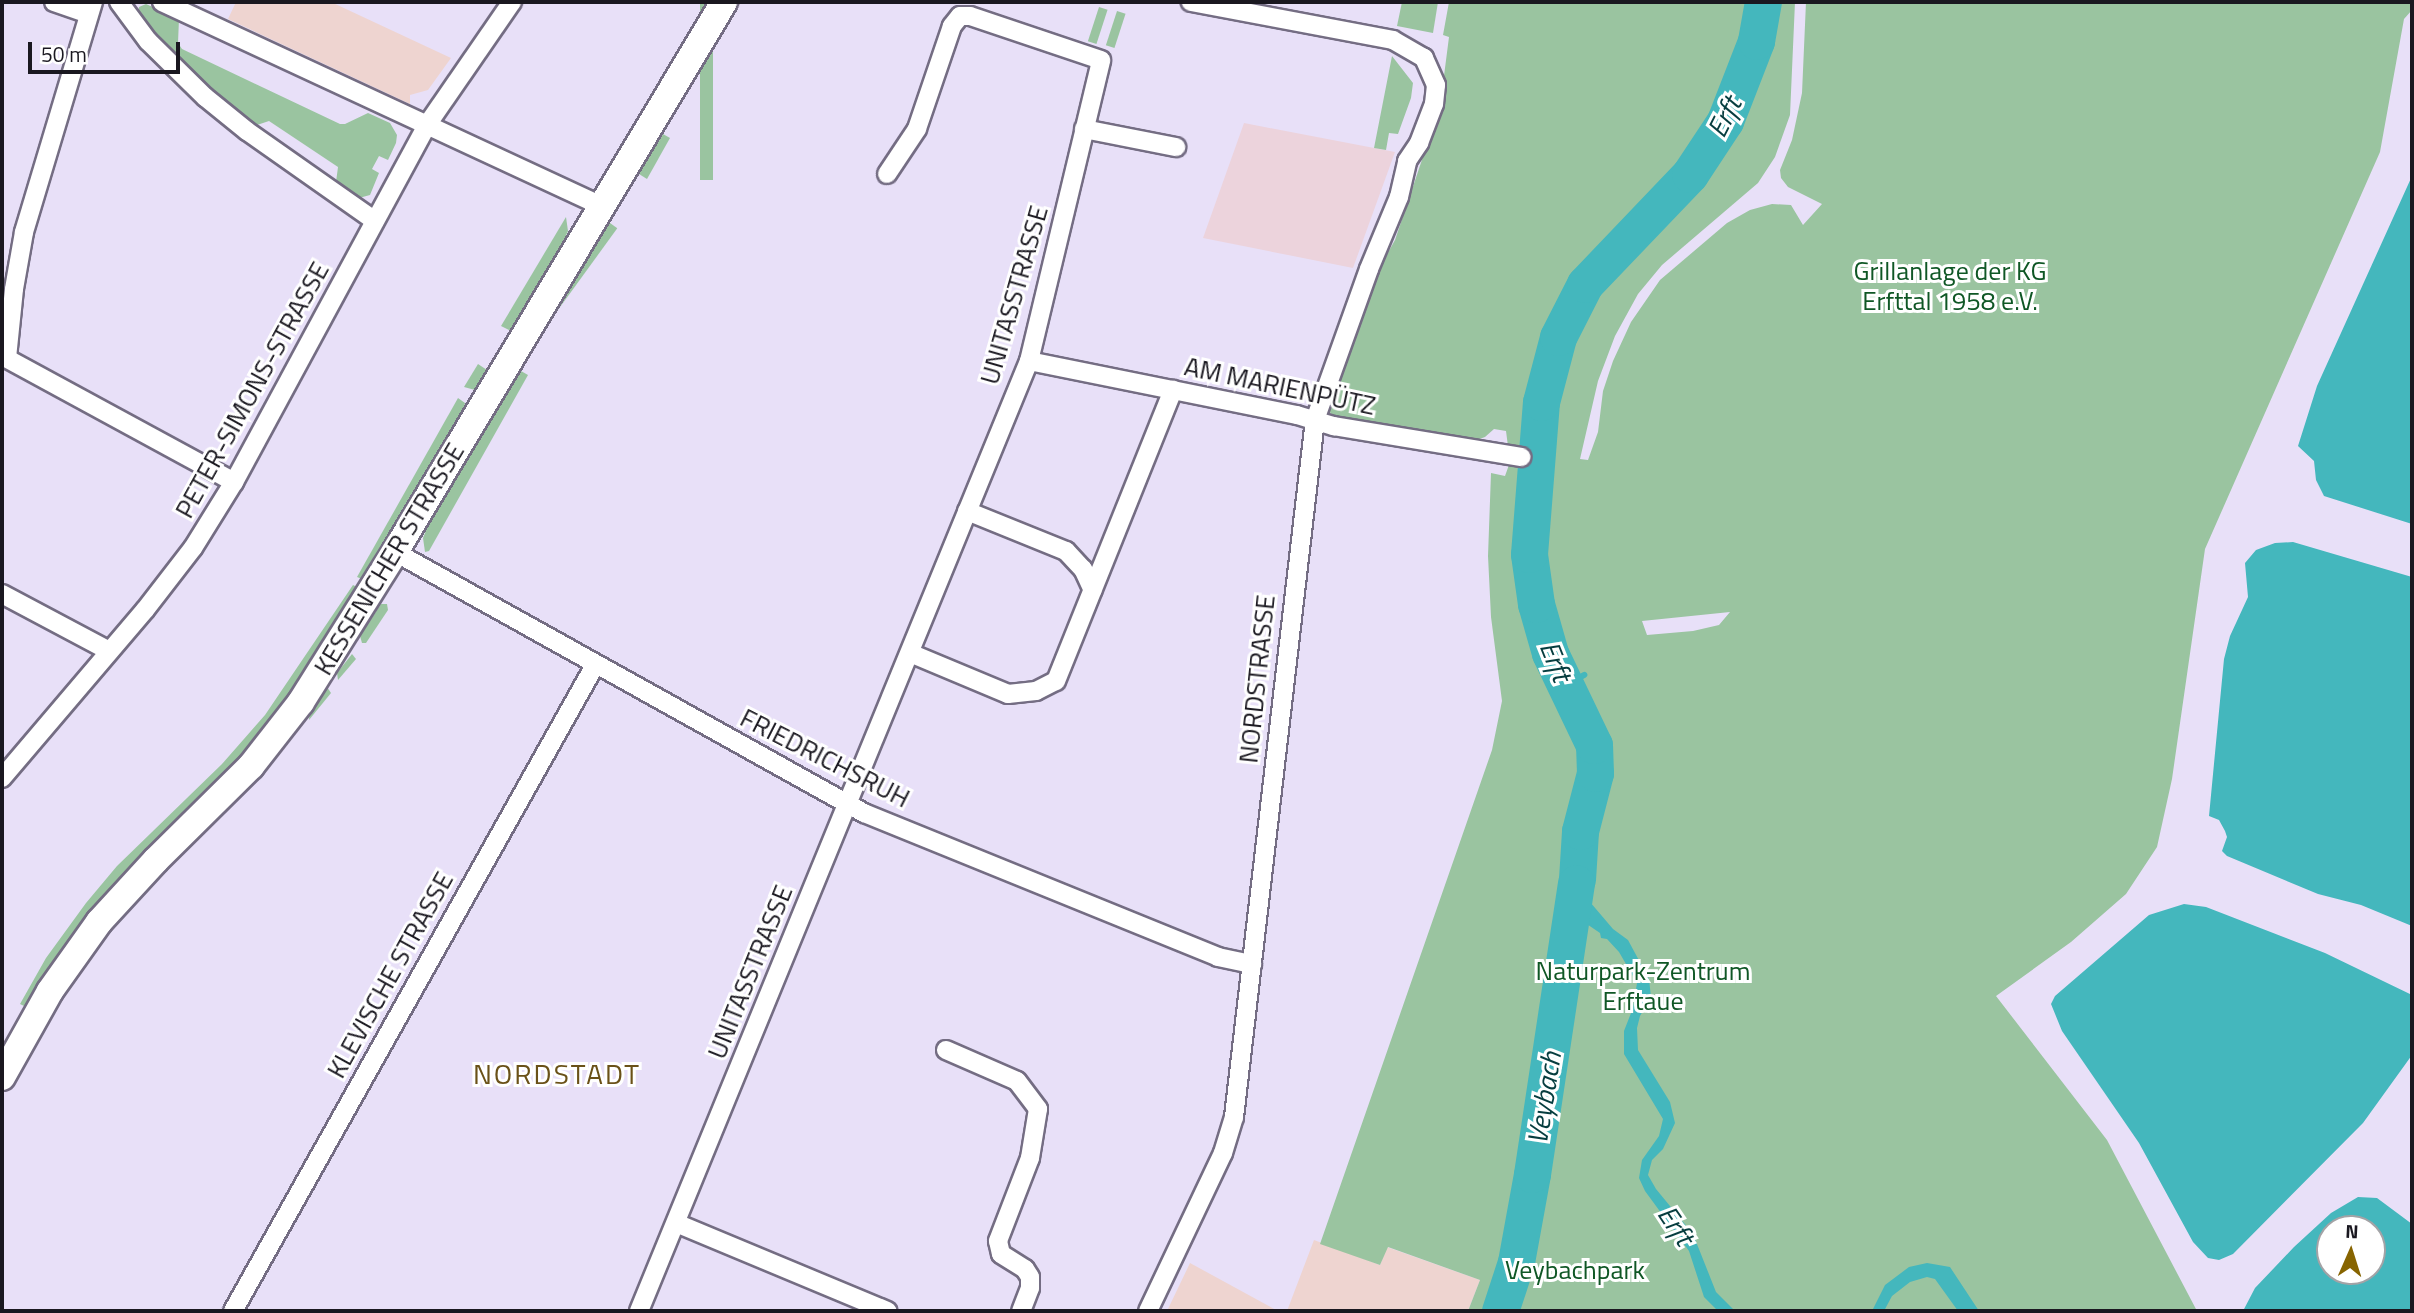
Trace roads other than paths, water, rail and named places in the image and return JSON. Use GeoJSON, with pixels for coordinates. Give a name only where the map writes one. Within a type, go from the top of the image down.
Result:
{"type":"FeatureCollection","features":[{"type":"Feature","properties":{"kind":"main road","name":"KESSENICHER STRASSE"},"geometry":{"type":"LineString","coordinates":[[2,1077],[50,991],[84,942],[131,885],[233,784],[277,734],[395,552],[724,2]]}},
{"type":"Feature","properties":{"kind":"street"},"geometry":{"type":"LineString","coordinates":[[54,2],[91,8],[26,222],[4,357],[234,482]]}},
{"type":"Feature","properties":{"kind":"street"},"geometry":{"type":"LineString","coordinates":[[119,2],[148,41],[205,97],[269,148],[375,222]]}},
{"type":"Feature","properties":{"kind":"street"},"geometry":{"type":"LineString","coordinates":[[162,2],[601,206]]}},
{"type":"Feature","properties":{"kind":"street","name":"PETER-SIMONS-STRASSE"},"geometry":{"type":"LineString","coordinates":[[2,778],[193,548],[234,482],[427,125],[513,2]]}},
{"type":"Feature","properties":{"kind":"street","name":"NORDSTRASSE"},"geometry":{"type":"LineString","coordinates":[[1148,1311],[1230,1133],[1237,1099],[1315,421],[1364,282],[1399,197],[1407,160],[1419,143],[1434,104],[1436,85],[1424,58],[1393,40],[1191,2]]}},
{"type":"Feature","properties":{"kind":"street","name":"UNITASSTRASSE"},"geometry":{"type":"LineString","coordinates":[[639,1311],[1029,361],[1101,60],[965,15],[956,19],[917,129],[887,174]]}},
{"type":"Feature","properties":{"kind":"street"},"geometry":{"type":"LineString","coordinates":[[1084,130],[1176,148]]}},
{"type":"Feature","properties":{"kind":"street","name":"AM MARIENPÜTZ"},"geometry":{"type":"LineString","coordinates":[[1029,361],[1315,421],[1521,457]]}},
{"type":"Feature","properties":{"kind":"street"},"geometry":{"type":"LineString","coordinates":[[910,653],[1008,694],[1035,691],[1056,681],[1173,390]]}},
{"type":"Feature","properties":{"kind":"street"},"geometry":{"type":"LineString","coordinates":[[967,510],[1066,551],[1083,569],[1093,590]]}},
{"type":"Feature","properties":{"kind":"street","name":"FRIEDRICHSRUH"},"geometry":{"type":"LineString","coordinates":[[395,552],[848,804],[1195,948],[1228,960],[1252,964]]}},
{"type":"Feature","properties":{"kind":"street"},"geometry":{"type":"LineString","coordinates":[[2,594],[109,651]]}},
{"type":"Feature","properties":{"kind":"street","name":"KLEVISCHE STRASSE"},"geometry":{"type":"LineString","coordinates":[[233,1311],[595,665]]}},
{"type":"Feature","properties":{"kind":"street"},"geometry":{"type":"LineString","coordinates":[[946,1050],[1017,1081],[1038,1109],[1030,1158],[998,1241],[1001,1254],[1025,1269],[1030,1277],[1030,1288],[1021,1311]]}},
{"type":"Feature","properties":{"kind":"street"},"geometry":{"type":"LineString","coordinates":[[676,1223],[887,1311]]}},
{"type":"Feature","properties":{"kind":"water"},"geometry":{"type":"Polygon","coordinates":[[[2412,176],[2412,524],[2324,496],[2316,480],[2314,461],[2298,446],[2317,386],[2412,176]]]}},
{"type":"Feature","properties":{"kind":"water"},"geometry":{"type":"Polygon","coordinates":[[[2293,542],[2412,577],[2412,926],[2361,905],[2318,894],[2227,856],[2222,851],[2227,837],[2225,831],[2219,820],[2209,816],[2224,659],[2230,636],[2248,597],[2245,563],[2256,550],[2275,543],[2293,542]]]}},
{"type":"Feature","properties":{"kind":"water"},"geometry":{"type":"Polygon","coordinates":[[[1580,831],[1590,874],[1590,902],[1613,929],[1628,940],[1649,979],[1651,997],[1640,1016],[1637,1028],[1638,1050],[1670,1102],[1675,1123],[1663,1149],[1652,1160],[1648,1175],[1656,1189],[1693,1234],[1716,1292],[1735,1311],[1718,1311],[1704,1297],[1689,1251],[1645,1191],[1639,1178],[1642,1160],[1659,1136],[1663,1119],[1624,1054],[1624,1031],[1633,1008],[1637,983],[1619,952],[1607,939],[1601,938],[1600,933],[1578,918],[1566,895],[1569,880],[1565,850],[1580,831]]]}},
{"type":"Feature","properties":{"kind":"water"},"geometry":{"type":"Polygon","coordinates":[[[2184,904],[2206,907],[2325,953],[2412,995],[2412,1055],[2363,1123],[2233,1254],[2219,1260],[2208,1258],[2193,1242],[2139,1143],[2062,1031],[2051,1004],[2055,996],[2149,915],[2184,904]]]}},
{"type":"Feature","properties":{"kind":"water"},"geometry":{"type":"Polygon","coordinates":[[[2358,1197],[2377,1198],[2412,1224],[2412,1311],[2243,1311],[2255,1288],[2316,1227],[2316,1285],[2386,1285],[2386,1215],[2329,1215],[2358,1197]]]}},
{"type":"Feature","properties":{"kind":"water"},"geometry":{"type":"Polygon","coordinates":[[[1927,1263],[1950,1267],[1979,1311],[1958,1311],[1935,1279],[1927,1277],[1910,1282],[1892,1296],[1884,1311],[1872,1311],[1885,1285],[1909,1267],[1927,1263]]]}},
{"type":"Feature","properties":{"kind":"waterway","name":"Erft"},"geometry":{"type":"LineString","coordinates":[[1577,879],[1580,831],[1595,773],[1594,745],[1550,653],[1536,604],[1529,554],[1541,402],[1558,337],[1585,284],[1690,174],[1725,121],[1756,41],[1763,2]]}},
{"type":"Feature","properties":{"kind":"waterway"},"geometry":{"type":"LineString","coordinates":[[1566,685],[1584,675]]}},
{"type":"Feature","properties":{"kind":"waterway","name":"Veybach"},"geometry":{"type":"LineString","coordinates":[[1500,1311],[1516,1262],[1532,1174],[1576,883]]}},
{"type":"Feature","properties":{"kind":"district","name":"NORDSTADT"},"geometry":{"type":"Point","coordinates":[557,1074]}},
{"type":"Feature","properties":{"kind":"park label","name":"Grillanlage der KG Erfttal 1958 e.V."},"geometry":{"type":"Point","coordinates":[1950,286]}},
{"type":"Feature","properties":{"kind":"park label","name":"Naturpark-Zentrum Erftaue"},"geometry":{"type":"Point","coordinates":[1643,986]}},
{"type":"Feature","properties":{"kind":"park label","name":"Veybachpark"},"geometry":{"type":"Point","coordinates":[1575,1270]}}]}
